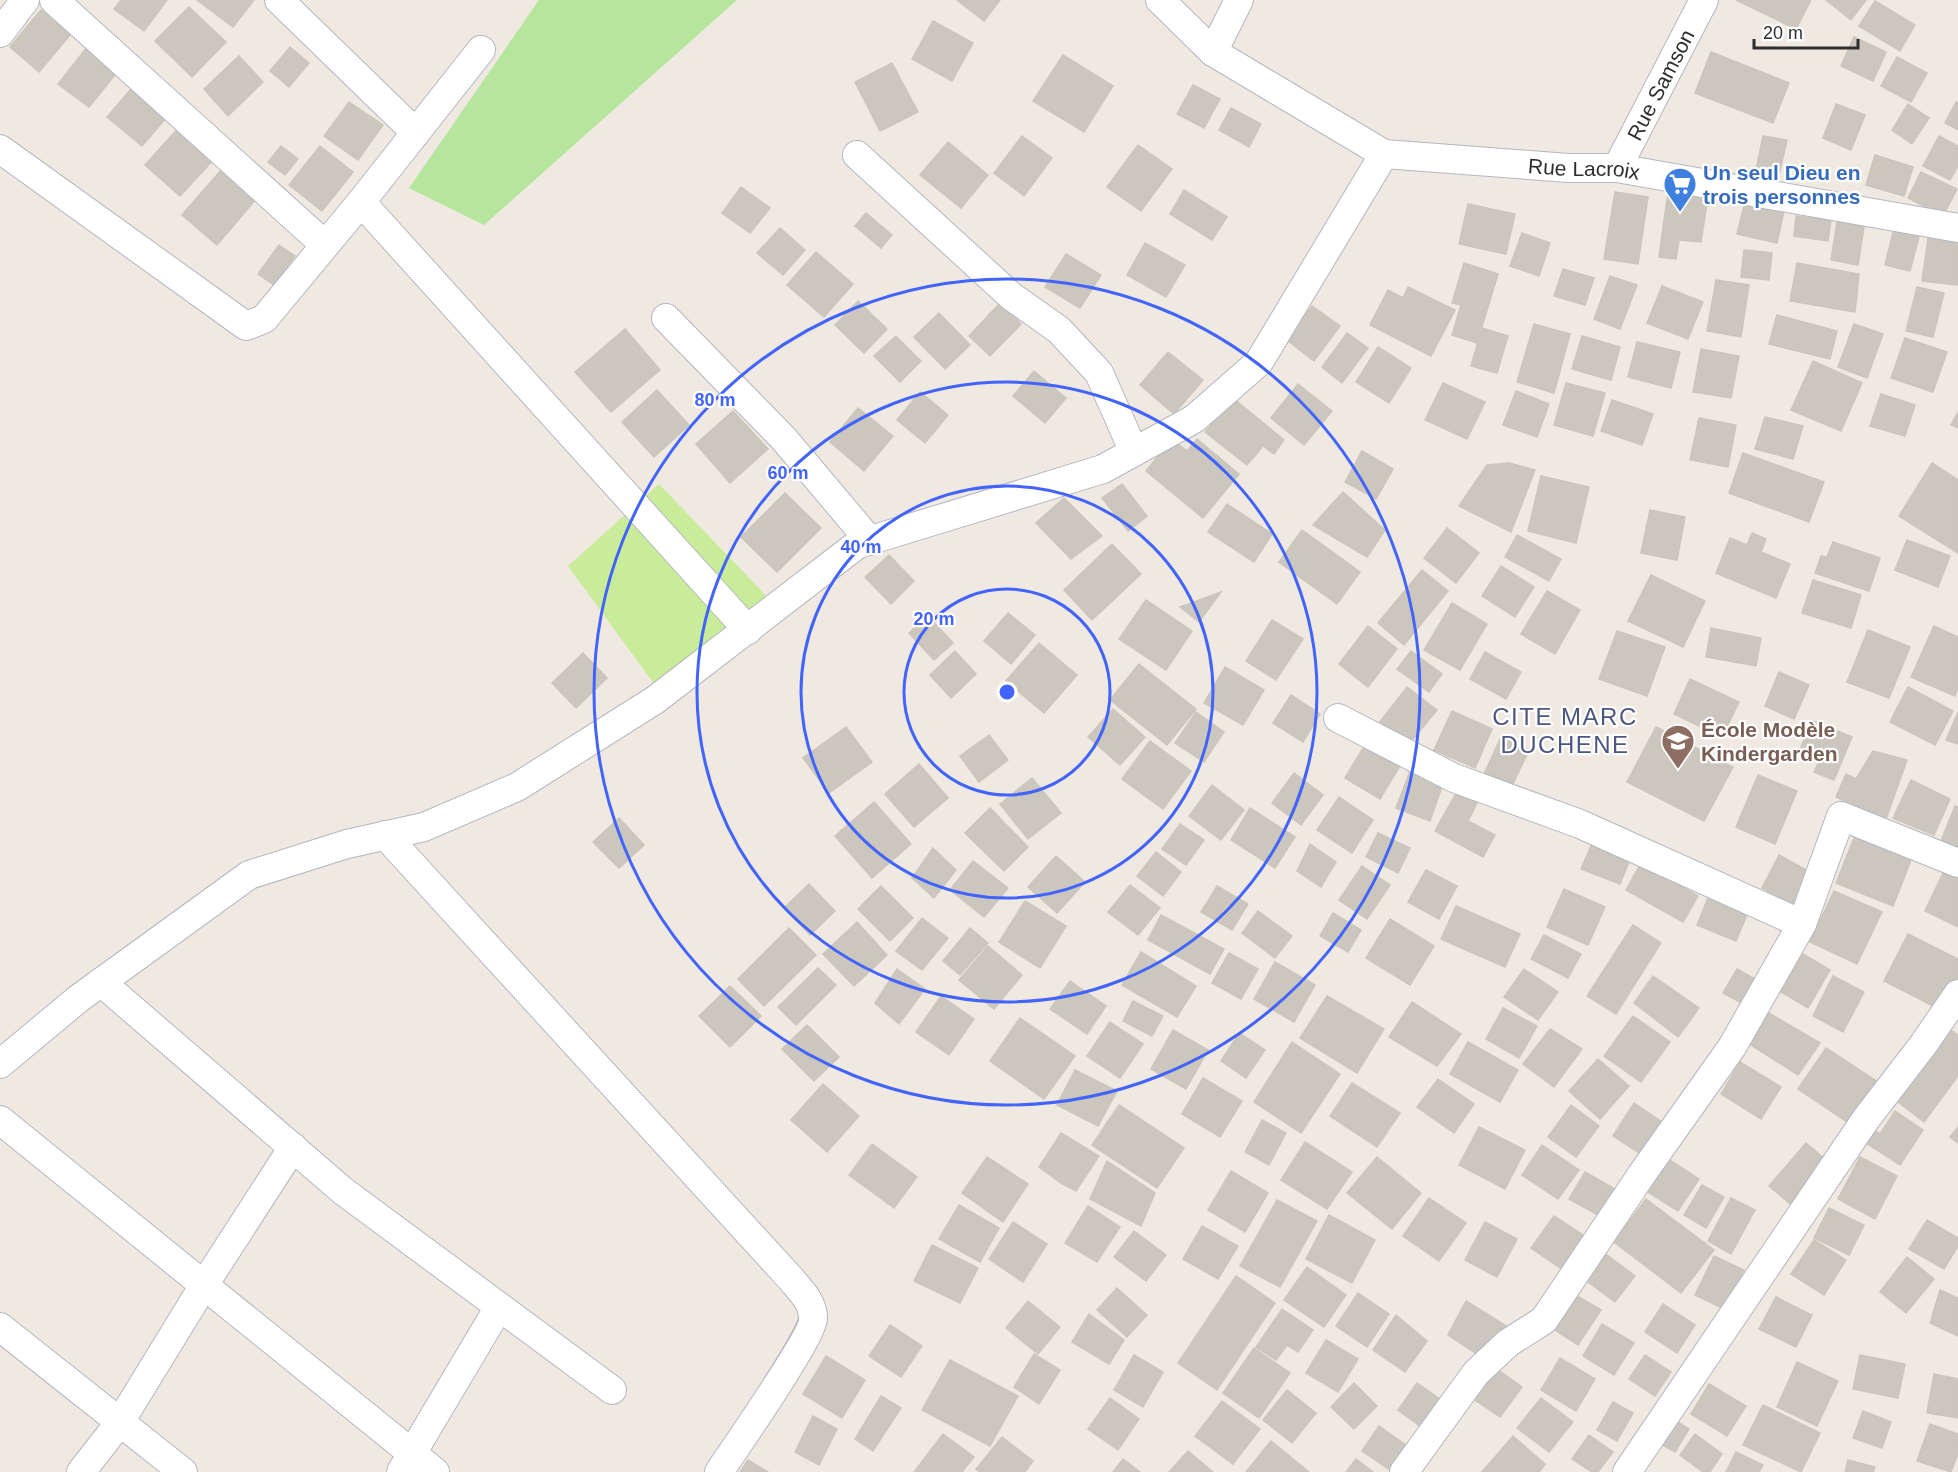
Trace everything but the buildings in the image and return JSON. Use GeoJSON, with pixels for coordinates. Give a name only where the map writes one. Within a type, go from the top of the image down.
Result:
{"type":"FeatureCollection","features":[{"type":"Feature","properties":{"kind":"street"},"geometry":{"type":"LineString","coordinates":[[0,33],[25,0]]}},
{"type":"Feature","properties":{"kind":"street"},"geometry":{"type":"LineString","coordinates":[[54,0],[325,245]]}},
{"type":"Feature","properties":{"kind":"street"},"geometry":{"type":"LineString","coordinates":[[279,0],[416,133]]}},
{"type":"Feature","properties":{"kind":"street"},"geometry":{"type":"LineString","coordinates":[[0,1064],[78,999],[249,875],[347,844],[424,827],[517,787],[655,700],[858,544],[1103,469],[1194,419],[1259,362],[1384,154],[1213,52],[1160,0]]}},
{"type":"Feature","properties":{"kind":"street"},"geometry":{"type":"LineString","coordinates":[[1213,52],[1239,0]]}},
{"type":"Feature","properties":{"kind":"street","name":"Rue Samson"},"geometry":{"type":"LineString","coordinates":[[1617,168],[1704,0]]}},
{"type":"Feature","properties":{"kind":"street"},"geometry":{"type":"LineString","coordinates":[[0,149],[246,326],[264,319],[482,50]]}},
{"type":"Feature","properties":{"kind":"street","name":"Rue Lacroix"},"geometry":{"type":"LineString","coordinates":[[1384,154],[1568,168],[1617,168],[1958,228]]}},
{"type":"Feature","properties":{"kind":"street"},"geometry":{"type":"LineString","coordinates":[[857,155],[1011,296],[1059,330],[1099,373],[1134,452]]}},
{"type":"Feature","properties":{"kind":"street"},"geometry":{"type":"LineString","coordinates":[[361,202],[748,630]]}},
{"type":"Feature","properties":{"kind":"street"},"geometry":{"type":"LineString","coordinates":[[666,318],[784,439],[870,541]]}},
{"type":"Feature","properties":{"kind":"street"},"geometry":{"type":"LineString","coordinates":[[1338,718],[1454,778],[1598,831],[1803,924]]}},
{"type":"Feature","properties":{"kind":"street"},"geometry":{"type":"LineString","coordinates":[[1404,1472],[1476,1373],[1508,1343],[1544,1320],[1642,1174],[1732,1047],[1803,924],[1841,816],[1958,863]]}},
{"type":"Feature","properties":{"kind":"street"},"geometry":{"type":"LineString","coordinates":[[385,835],[791,1279],[811,1304],[814,1321],[802,1345],[719,1472]]}},
{"type":"Feature","properties":{"kind":"street"},"geometry":{"type":"LineString","coordinates":[[101,982],[344,1191],[612,1390]]}},
{"type":"Feature","properties":{"kind":"street"},"geometry":{"type":"LineString","coordinates":[[1627,1472],[1866,1119],[1923,1045],[1958,994]]}},
{"type":"Feature","properties":{"kind":"street"},"geometry":{"type":"LineString","coordinates":[[0,1120],[204,1285],[407,1463],[435,1472]]}},
{"type":"Feature","properties":{"kind":"street"},"geometry":{"type":"LineString","coordinates":[[81,1472],[120,1422],[204,1285],[293,1147]]}},
{"type":"Feature","properties":{"kind":"street"},"geometry":{"type":"LineString","coordinates":[[407,1463],[500,1307]]}},
{"type":"Feature","properties":{"kind":"street"},"geometry":{"type":"LineString","coordinates":[[0,1327],[183,1472]]}},
{"type":"Feature","properties":{"kind":"green space"},"geometry":{"type":"Polygon","coordinates":[[[539,0],[737,0],[484,225],[409,188],[539,0]]]}},
{"type":"Feature","properties":{"kind":"green space"},"geometry":{"type":"Polygon","coordinates":[[[659,484],[774,604],[657,688],[568,566],[659,484]]]}},
{"type":"Feature","properties":{"kind":"place","name":"Un seul Dieu en trois personnes"},"geometry":{"type":"Point","coordinates":[1680,213]}},
{"type":"Feature","properties":{"kind":"place","name":"École Modèle Kindergarden"},"geometry":{"type":"Point","coordinates":[1678,770]}},
{"type":"Feature","properties":{"kind":"district","name":"CITE MARC DUCHENE"},"geometry":{"type":"Point","coordinates":[1565,730]}}]}
